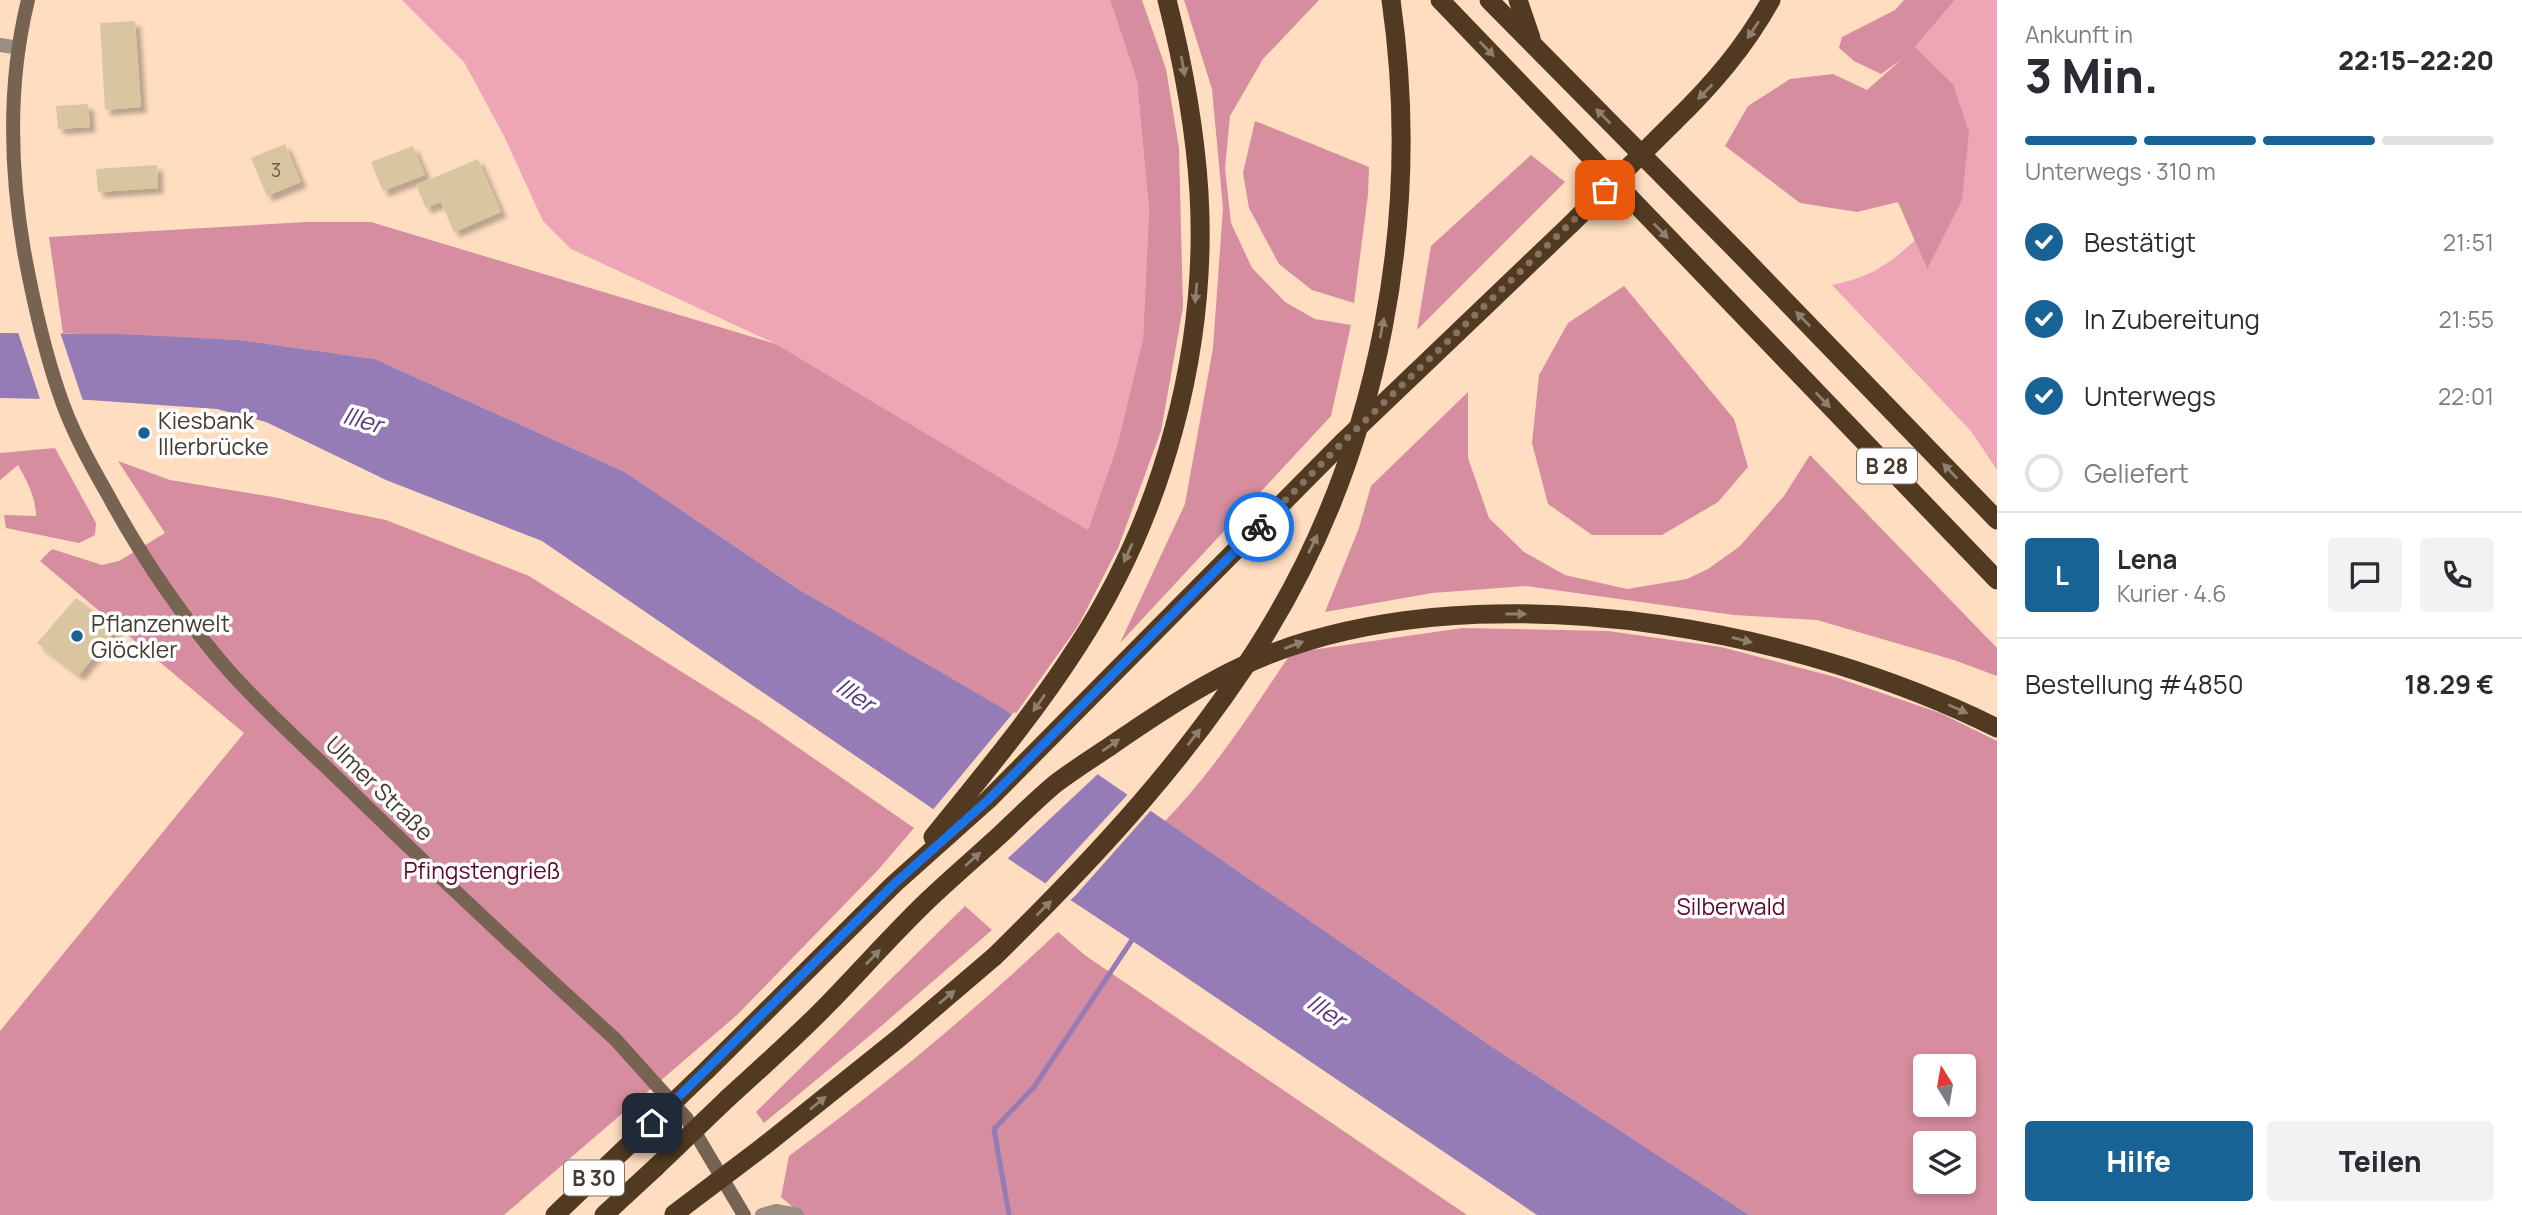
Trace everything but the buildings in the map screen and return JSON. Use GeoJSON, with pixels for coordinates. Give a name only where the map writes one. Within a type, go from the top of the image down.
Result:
{"type":"FeatureCollection","features":[{"type":"Feature","properties":{"kind":"highway"},"geometry":{"type":"LineString","coordinates":[[894,884],[1012,741],[1078,647],[1118,575],[1155,490],[1178,416],[1197,295],[1199,193],[1183,63],[1167,0]]}},
{"type":"Feature","properties":{"kind":"highway"},"geometry":{"type":"LineString","coordinates":[[673,1215],[899,1038],[995,956],[1053,899],[1133,814],[1220,703],[1267,631],[1325,521],[1348,460],[1375,367],[1394,268],[1400,203],[1401,84],[1391,0]]}},
{"type":"Feature","properties":{"kind":"highway","name":"B 28"},"geometry":{"type":"LineString","coordinates":[[1440,0],[1997,580]]}},
{"type":"Feature","properties":{"kind":"highway","name":"B 28"},"geometry":{"type":"LineString","coordinates":[[1489,0],[1997,520]]}},
{"type":"Feature","properties":{"kind":"highway"},"geometry":{"type":"LineString","coordinates":[[1518,0],[1533,46]]}},
{"type":"Feature","properties":{"kind":"highway","name":"B 30"},"geometry":{"type":"LineString","coordinates":[[555,1215],[707,1070],[894,884],[988,800],[1345,440],[1571,225],[1711,87],[1734,58],[1771,0]]}},
{"type":"Feature","properties":{"kind":"highway","name":"B 30"},"geometry":{"type":"LineString","coordinates":[[604,1215],[825,1007],[923,905],[1055,784],[1167,706],[1259,658],[1307,641],[1348,631],[1448,617],[1551,614],[1629,620],[1721,635],[1817,659],[1894,682],[1997,728]]}},
{"type":"Feature","properties":{"kind":"main road","name":"Ulmer Straße"},"geometry":{"type":"LineString","coordinates":[[28,0],[19,48],[13,146],[15,183],[26,258],[43,343],[60,396],[88,460],[132,539],[179,608],[230,672],[431,870],[629,1054],[687,1119],[744,1215]]}},
{"type":"Feature","properties":{"kind":"street"},"geometry":{"type":"LineString","coordinates":[[0,45],[19,48]]}},
{"type":"Feature","properties":{"kind":"street"},"geometry":{"type":"LineString","coordinates":[[761,1215],[776,1211],[797,1215]]}},
{"type":"Feature","properties":{"kind":"shaded area"},"geometry":{"type":"Polygon","coordinates":[[[402,0],[1110,0],[1137,81],[1149,210],[1143,339],[1117,446],[1088,530],[776,344],[571,249],[543,221],[504,136],[464,62],[402,0]]]}},
{"type":"Feature","properties":{"kind":"shaded area"},"geometry":{"type":"Polygon","coordinates":[[[1955,0],[1997,0],[1997,470],[1971,431],[1832,285],[1856,279],[1877,269],[1915,240],[1926,268],[1953,84],[1915,47],[1955,0]]]}},
{"type":"Feature","properties":{"kind":"green space"},"geometry":{"type":"Polygon","coordinates":[[[1110,0],[1142,0],[1166,69],[1179,148],[1183,307],[1161,431],[1118,548],[1078,626],[1014,716],[798,589],[625,472],[375,359],[240,340],[63,333],[49,237],[306,222],[371,222],[776,344],[1088,530],[1117,446],[1143,339],[1149,210],[1137,81],[1110,0]]]}},
{"type":"Feature","properties":{"kind":"green space"},"geometry":{"type":"Polygon","coordinates":[[[1184,0],[1319,0],[1263,59],[1230,116],[1225,168],[1231,223],[1252,268],[1285,302],[1315,319],[1351,325],[1331,416],[1120,643],[1185,504],[1213,348],[1223,208],[1212,89],[1184,0]]]}},
{"type":"Feature","properties":{"kind":"green space"},"geometry":{"type":"Polygon","coordinates":[[[1904,0],[1955,0],[1915,47],[1953,84],[1969,132],[1962,200],[1927,269],[1898,202],[1857,212],[1800,203],[1725,146],[1748,106],[1790,79],[1833,74],[1867,90],[1901,60],[1881,74],[1854,61],[1839,48],[1842,37],[1895,10],[1904,0]]]}},
{"type":"Feature","properties":{"kind":"green space"},"geometry":{"type":"Polygon","coordinates":[[[1255,121],[1369,167],[1354,303],[1312,290],[1279,264],[1249,208],[1243,173],[1255,121]]]}},
{"type":"Feature","properties":{"kind":"green space"},"geometry":{"type":"Polygon","coordinates":[[[1531,155],[1565,182],[1417,330],[1431,246],[1531,155]]]}},
{"type":"Feature","properties":{"kind":"green space"},"geometry":{"type":"Polygon","coordinates":[[[1624,286],[1734,419],[1748,467],[1718,502],[1662,535],[1592,535],[1548,504],[1532,443],[1539,375],[1568,323],[1624,286]]]}},
{"type":"Feature","properties":{"kind":"green space"},"geometry":{"type":"Polygon","coordinates":[[[1468,392],[1468,458],[1489,518],[1524,552],[1565,575],[1627,589],[1687,579],[1708,569],[1739,547],[1784,496],[1810,455],[1997,648],[1997,676],[1954,660],[1817,620],[1734,615],[1526,586],[1432,593],[1325,612],[1359,528],[1371,486],[1468,392]]]}},
{"type":"Feature","properties":{"kind":"green space"},"geometry":{"type":"Polygon","coordinates":[[[55,448],[96,523],[95,535],[79,543],[6,528],[4,515],[36,516],[36,509],[18,465],[0,480],[0,453],[55,448]]]}},
{"type":"Feature","properties":{"kind":"green space","name":"Pfingstengrieß"},"geometry":{"type":"Polygon","coordinates":[[[118,461],[170,480],[386,520],[529,576],[760,721],[914,828],[878,870],[737,1015],[504,1215],[0,1215],[0,1031],[244,733],[40,561],[52,549],[102,565],[119,561],[165,533],[118,461]]]}},
{"type":"Feature","properties":{"kind":"green space","name":"Silberwald"},"geometry":{"type":"Polygon","coordinates":[[[1462,628],[1608,631],[1721,647],[1835,677],[1940,713],[1997,741],[1997,1215],[1749,1215],[1491,1046],[1165,821],[1216,761],[1291,653],[1462,628]]]}},
{"type":"Feature","properties":{"kind":"green space"},"geometry":{"type":"Polygon","coordinates":[[[965,906],[992,930],[764,1123],[756,1112],[965,906]]]}},
{"type":"Feature","properties":{"kind":"green space"},"geometry":{"type":"Polygon","coordinates":[[[1058,932],[1086,956],[1467,1215],[802,1215],[781,1197],[789,1156],[927,1048],[1058,932]]]}},
{"type":"Feature","properties":{"kind":"water","name":"Iller"},"geometry":{"type":"Polygon","coordinates":[[[0,333],[117,334],[240,340],[375,359],[625,472],[798,589],[1002,708],[1491,1046],[1749,1215],[1537,1215],[933,809],[542,541],[386,480],[266,422],[217,409],[89,400],[0,398],[0,333]]]}},
{"type":"Feature","properties":{"kind":"pier"},"geometry":{"type":"Polygon","coordinates":[[[17,329],[59,329],[84,404],[41,402],[17,329]]]}},
{"type":"Feature","properties":{"kind":"pier"},"geometry":{"type":"Polygon","coordinates":[[[1014,712],[1100,772],[1005,861],[931,812],[1014,712]]]}},
{"type":"Feature","properties":{"kind":"pier"},"geometry":{"type":"Polygon","coordinates":[[[1130,792],[1153,808],[1075,896],[1068,902],[1043,886],[1130,792]]]}},
{"type":"Feature","properties":{"kind":"waterway"},"geometry":{"type":"LineString","coordinates":[[1009,1215],[994,1129],[1034,1087],[1134,937]]}},
{"type":"Feature","properties":{"kind":"way so far"},"geometry":{"type":"LineString","coordinates":[[1259,527],[1345,440],[1605,190]]}},
{"type":"Feature","properties":{"kind":"place","name":"Kiesbank Illerbrücke"},"geometry":{"type":"Point","coordinates":[144,433]}},
{"type":"Feature","properties":{"kind":"place","name":"Pflanzenwelt Glöckler"},"geometry":{"type":"Point","coordinates":[77,636]}},
{"type":"Feature","properties":{"kind":"route"},"geometry":{"type":"LineString","coordinates":[[652,1123],[894,884],[988,800],[1259,527]]}}]}
